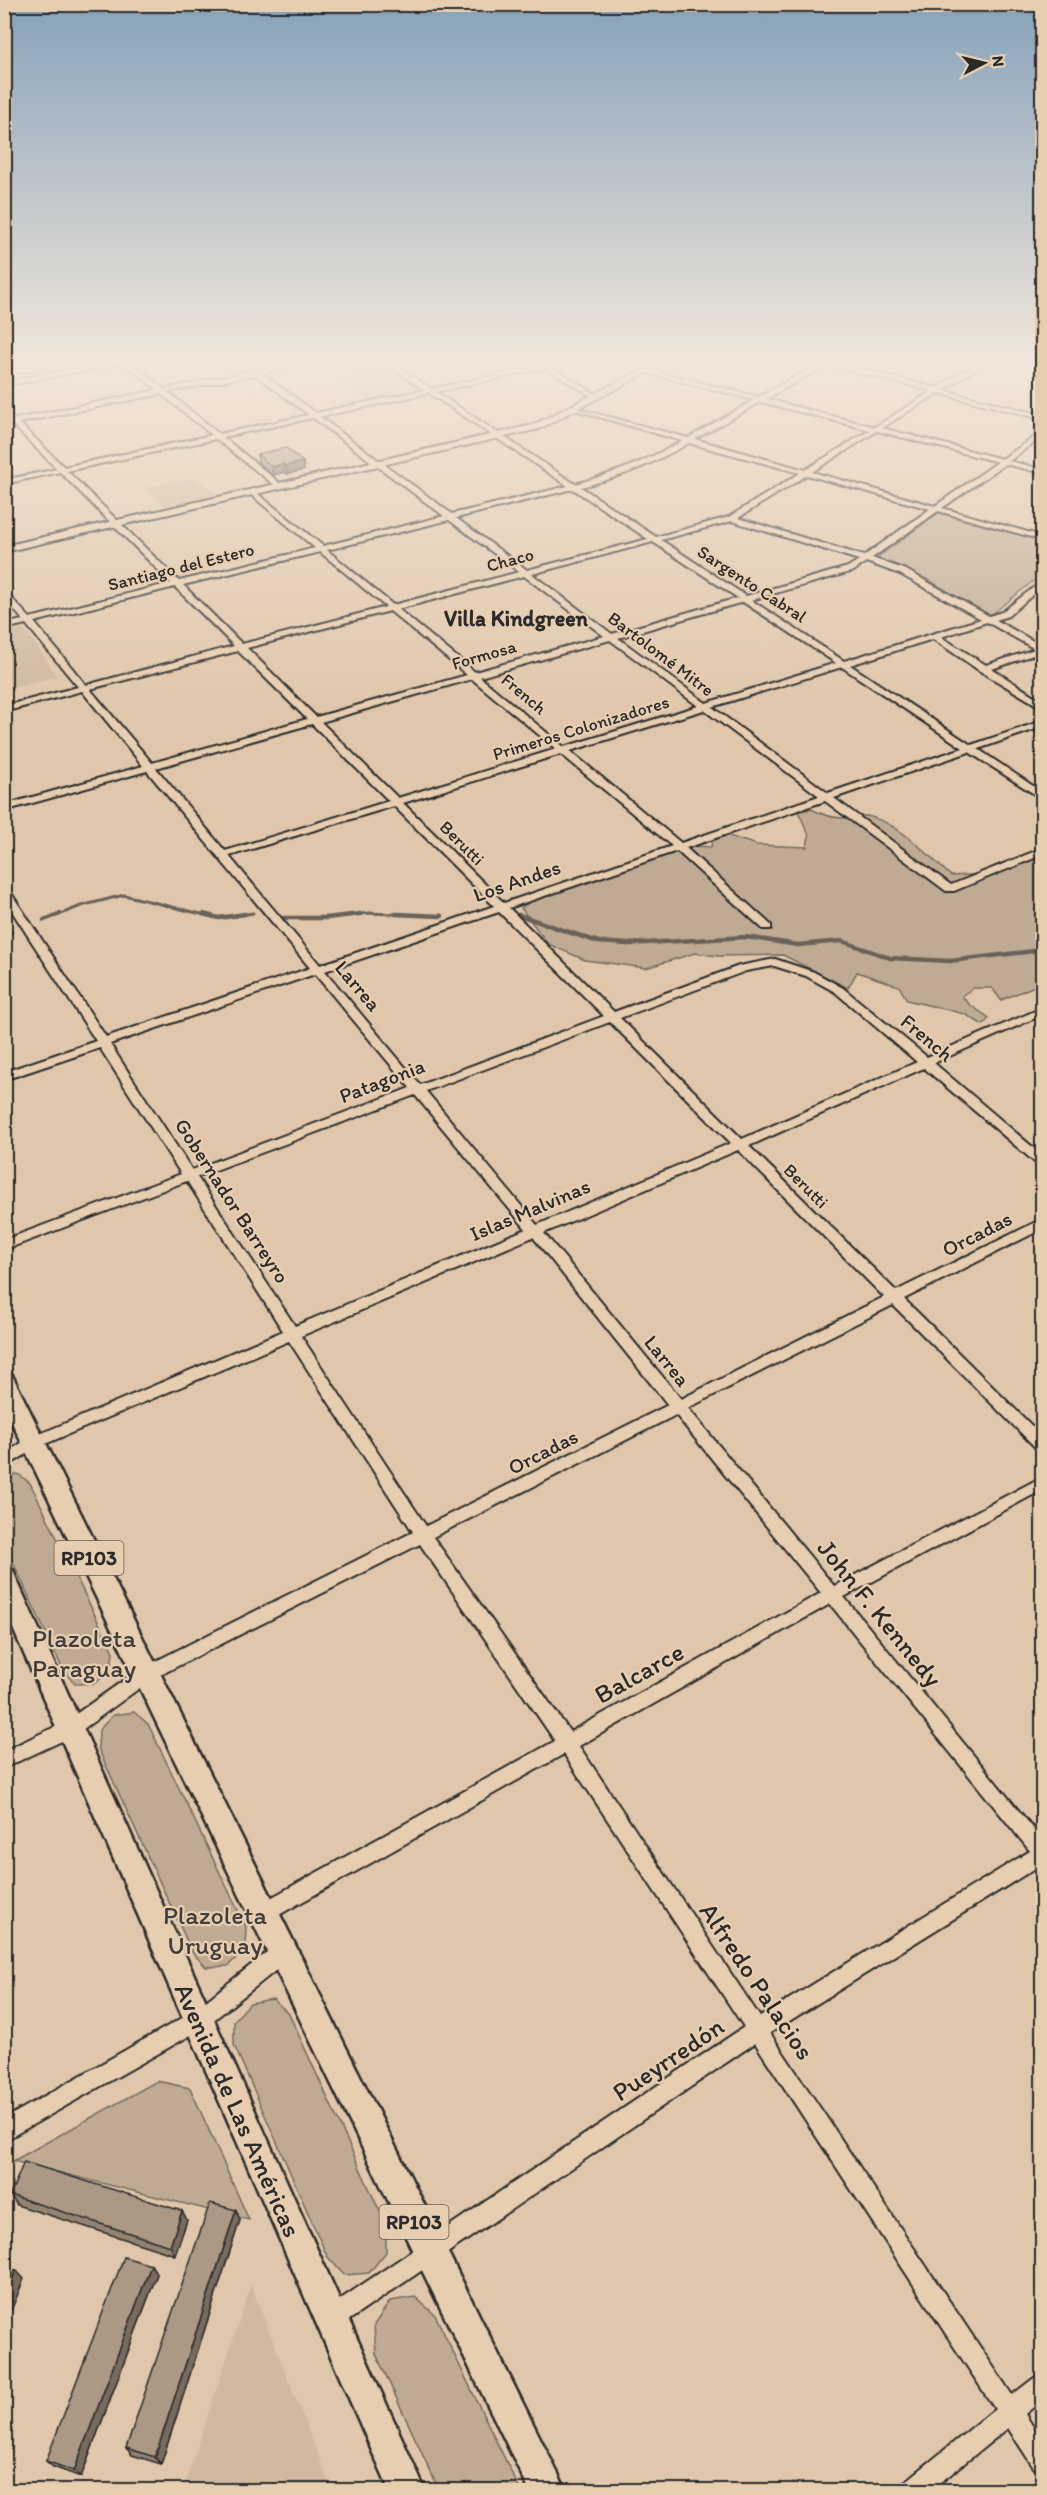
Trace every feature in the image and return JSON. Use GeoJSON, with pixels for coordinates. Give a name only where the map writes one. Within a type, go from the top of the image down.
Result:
{"type":"FeatureCollection","features":[{"type":"Feature","properties":{"kind":"main road"},"geometry":{"type":"LineString","coordinates":[[4,549],[326,475]]}},
{"type":"Feature","properties":{"kind":"main road","name":"RP103"},"geometry":{"type":"LineString","coordinates":[[4,1381],[548,2490]]}},
{"type":"Feature","properties":{"kind":"main road","name":"Avenida de Las Américas"},"geometry":{"type":"LineString","coordinates":[[4,1578],[407,2490]]}},
{"type":"Feature","properties":{"kind":"street"},"geometry":{"type":"LineString","coordinates":[[4,482],[36,475]]}},
{"type":"Feature","properties":{"kind":"street","name":"Berutti"},"geometry":{"type":"LineString","coordinates":[[67,475],[1042,1445]]}},
{"type":"Feature","properties":{"kind":"street"},"geometry":{"type":"LineString","coordinates":[[265,475],[278,486]]}},
{"type":"Feature","properties":{"kind":"street","name":"Bartolomé Mitre"},"geometry":{"type":"LineString","coordinates":[[394,475],[950,889],[1042,852]]}},
{"type":"Feature","properties":{"kind":"street","name":"Sargento Cabral"},"geometry":{"type":"LineString","coordinates":[[558,475],[1042,796]]}},
{"type":"Feature","properties":{"kind":"street","name":"Santiago del Estero"},"geometry":{"type":"LineString","coordinates":[[4,627],[616,475]]}},
{"type":"Feature","properties":{"kind":"street","name":"Chaco"},"geometry":{"type":"LineString","coordinates":[[4,710],[732,519],[803,475]]}},
{"type":"Feature","properties":{"kind":"street"},"geometry":{"type":"LineString","coordinates":[[816,475],[1042,538]]}},
{"type":"Feature","properties":{"kind":"street","name":"Formosa"},"geometry":{"type":"LineString","coordinates":[[4,808],[851,569],[980,475]]}},
{"type":"Feature","properties":{"kind":"street","name":"French"},"geometry":{"type":"LineString","coordinates":[[253,492],[679,847],[767,927]]}},
{"type":"Feature","properties":{"kind":"street"},"geometry":{"type":"LineString","coordinates":[[732,519],[866,559],[914,577],[1042,649]]}},
{"type":"Feature","properties":{"kind":"street","name":"Primeros Colonizadores"},"geometry":{"type":"LineString","coordinates":[[223,855],[990,619],[1005,614],[1042,583]]}},
{"type":"Feature","properties":{"kind":"street","name":"Larrea"},"geometry":{"type":"LineString","coordinates":[[4,592],[679,1407]]}},
{"type":"Feature","properties":{"kind":"street"},"geometry":{"type":"LineString","coordinates":[[934,636],[1042,705]]}},
{"type":"Feature","properties":{"kind":"street"},"geometry":{"type":"LineString","coordinates":[[983,669],[1042,649]]}},
{"type":"Feature","properties":{"kind":"street","name":"Los Andes"},"geometry":{"type":"LineString","coordinates":[[4,1076],[1042,724]]}},
{"type":"Feature","properties":{"kind":"street","name":"Gobernador Barreyro"},"geometry":{"type":"LineString","coordinates":[[4,890],[423,1535]]}},
{"type":"Feature","properties":{"kind":"street","name":"French"},"geometry":{"type":"LineString","coordinates":[[775,962],[810,974],[839,990],[1042,1161]]}},
{"type":"Feature","properties":{"kind":"street","name":"Patagonia"},"geometry":{"type":"LineString","coordinates":[[4,1245],[742,968],[775,962]]}},
{"type":"Feature","properties":{"kind":"street","name":"Islas Malvinas"},"geometry":{"type":"LineString","coordinates":[[4,1462],[33,1443],[739,1144],[1042,1011]]}},
{"type":"Feature","properties":{"kind":"street","name":"Orcadas"},"geometry":{"type":"LineString","coordinates":[[4,1760],[69,1729],[146,1674],[1042,1224]]}},
{"type":"Feature","properties":{"kind":"street","name":"John F. Kennedy"},"geometry":{"type":"LineString","coordinates":[[679,1407],[1042,1853]]}},
{"type":"Feature","properties":{"kind":"street","name":"Balcarce"},"geometry":{"type":"LineString","coordinates":[[263,1913],[832,1595],[1042,1483]]}},
{"type":"Feature","properties":{"kind":"street","name":"Alfredo Palacios"},"geometry":{"type":"LineString","coordinates":[[423,1535],[567,1743],[1042,2460]]}},
{"type":"Feature","properties":{"kind":"street","name":"Pueyrredón"},"geometry":{"type":"LineString","coordinates":[[331,2319],[758,2030],[1042,1853]]}},
{"type":"Feature","properties":{"kind":"street"},"geometry":{"type":"LineString","coordinates":[[4,2131],[198,2020],[284,1952]]}},
{"type":"Feature","properties":{"kind":"street"},"geometry":{"type":"LineString","coordinates":[[913,2490],[1042,2386]]}},
{"type":"Feature","properties":{"kind":"shaded area"},"geometry":{"type":"Polygon","coordinates":[[[196,477],[221,498],[169,510],[145,488],[196,477]]]}},
{"type":"Feature","properties":{"kind":"shaded area"},"geometry":{"type":"Polygon","coordinates":[[[25,629],[57,676],[5,689],[5,632],[25,629]]]}},
{"type":"Feature","properties":{"kind":"shaded area"},"geometry":{"type":"Polygon","coordinates":[[[251,2285],[332,2490],[183,2490],[251,2285]]]}},
{"type":"Feature","properties":{"kind":"green space"},"geometry":{"type":"Polygon","coordinates":[[[939,513],[1042,541],[1042,574],[991,615],[929,580],[874,560],[939,513]]]}},
{"type":"Feature","properties":{"kind":"green space"},"geometry":{"type":"Polygon","coordinates":[[[811,809],[835,817],[867,816],[878,819],[912,840],[951,876],[998,873],[1042,856],[1042,983],[1001,1000],[992,988],[973,988],[962,996],[989,1018],[983,1025],[965,1014],[907,1000],[899,986],[857,972],[848,988],[783,955],[718,956],[695,953],[646,968],[585,960],[548,944],[521,908],[536,898],[694,846],[711,847],[712,841],[726,835],[757,845],[807,847],[809,835],[798,811],[811,809]]]}},
{"type":"Feature","properties":{"kind":"green space","name":"Plazoleta Paraguay"},"geometry":{"type":"Polygon","coordinates":[[[18,1474],[30,1483],[113,1652],[111,1670],[95,1683],[76,1684],[64,1672],[5,1545],[5,1476],[18,1474]]]}},
{"type":"Feature","properties":{"kind":"green space","name":"Plazoleta Uruguay"},"geometry":{"type":"Polygon","coordinates":[[[134,1712],[148,1724],[246,1927],[245,1949],[228,1966],[206,1967],[192,1952],[98,1748],[99,1730],[113,1715],[134,1712]]]}},
{"type":"Feature","properties":{"kind":"green space"},"geometry":{"type":"Polygon","coordinates":[[[273,1999],[289,2014],[386,2225],[386,2252],[369,2273],[344,2275],[327,2256],[234,2045],[234,2021],[250,2003],[273,1999]]]}},
{"type":"Feature","properties":{"kind":"green space"},"geometry":{"type":"Polygon","coordinates":[[[157,2081],[190,2088],[249,2220],[13,2161],[157,2081]]]}},
{"type":"Feature","properties":{"kind":"green space"},"geometry":{"type":"Polygon","coordinates":[[[415,2297],[435,2315],[520,2490],[439,2490],[376,2354],[374,2325],[390,2301],[415,2297]]]}},
{"type":"Feature","properties":{"kind":"building"},"geometry":{"type":"Polygon","coordinates":[[[24,2162],[182,2211],[170,2246],[10,2195],[24,2162]]]}},
{"type":"Feature","properties":{"kind":"building"},"geometry":{"type":"Polygon","coordinates":[[[210,2203],[236,2210],[155,2457],[126,2448],[210,2203]]]}},
{"type":"Feature","properties":{"kind":"building"},"geometry":{"type":"Polygon","coordinates":[[[124,2257],[151,2265],[74,2471],[46,2461],[124,2257]]]}},
{"type":"Feature","properties":{"kind":"building"},"geometry":{"type":"Polygon","coordinates":[[[4,2267],[16,2270],[4,2300],[4,2267]]]}},
{"type":"Feature","properties":{"kind":"waterway"},"geometry":{"type":"LineString","coordinates":[[56,916],[81,906],[124,895],[209,916]]}},
{"type":"Feature","properties":{"kind":"waterway"},"geometry":{"type":"LineString","coordinates":[[235,916],[253,913]]}},
{"type":"Feature","properties":{"kind":"waterway"},"geometry":{"type":"LineString","coordinates":[[347,916],[370,913],[432,916]]}},
{"type":"Feature","properties":{"kind":"waterway"},"geometry":{"type":"LineString","coordinates":[[44,920],[60,914]]}},
{"type":"Feature","properties":{"kind":"waterway"},"geometry":{"type":"LineString","coordinates":[[203,914],[219,918],[245,914]]}},
{"type":"Feature","properties":{"kind":"waterway"},"geometry":{"type":"LineString","coordinates":[[283,918],[326,918],[360,914]]}},
{"type":"Feature","properties":{"kind":"waterway"},"geometry":{"type":"LineString","coordinates":[[396,914],[442,916]]}},
{"type":"Feature","properties":{"kind":"waterway"},"geometry":{"type":"LineString","coordinates":[[519,915],[598,942],[628,944],[746,937],[798,945],[842,941],[890,958],[950,961],[1042,950]]}},
{"type":"Feature","properties":{"kind":"waterway"},"geometry":{"type":"LineString","coordinates":[[4,933],[11,932]]}},
{"type":"Feature","properties":{"kind":"district","name":"Villa Kindgreen"},"geometry":{"type":"Point","coordinates":[516,618]}}]}
